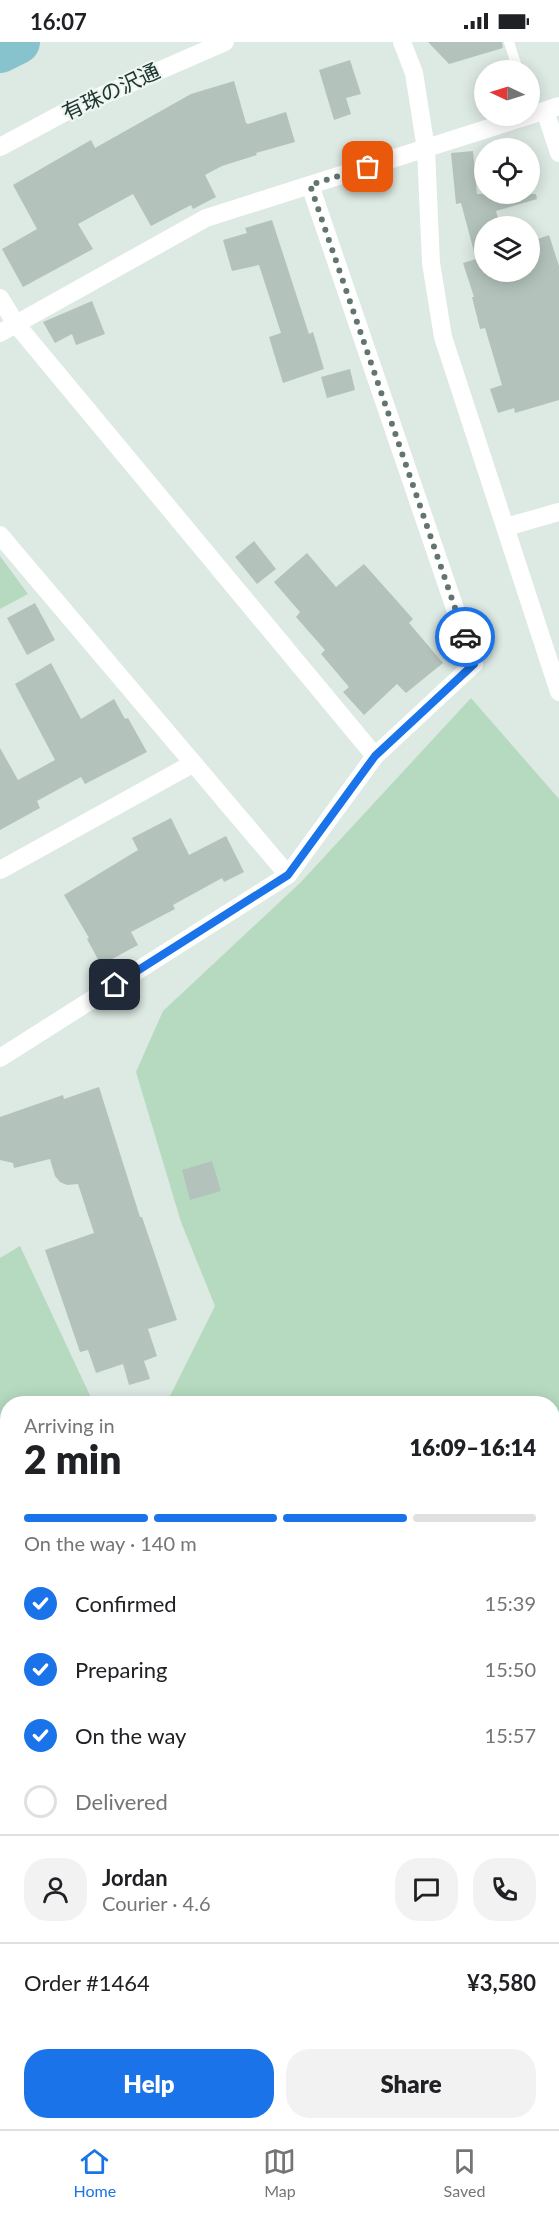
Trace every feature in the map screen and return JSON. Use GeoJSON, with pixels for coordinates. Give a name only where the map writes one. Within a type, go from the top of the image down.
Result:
{"type":"FeatureCollection","features":[{"type":"Feature","properties":{"kind":"street","name":"有珠の沢通"},"geometry":{"type":"LineString","coordinates":[[0,147],[69,110],[225,42]]}},
{"type":"Feature","properties":{"kind":"street"},"geometry":{"type":"LineString","coordinates":[[402,42],[414,73],[426,148],[431,263],[443,337],[559,692]]}},
{"type":"Feature","properties":{"kind":"street"},"geometry":{"type":"LineString","coordinates":[[8,328],[206,218],[541,110],[559,153]]}},
{"type":"Feature","properties":{"kind":"street"},"geometry":{"type":"LineString","coordinates":[[0,1058],[288,875],[375,756],[474,664],[310,185]]}},
{"type":"Feature","properties":{"kind":"street"},"geometry":{"type":"LineString","coordinates":[[0,298],[8,328],[375,756]]}},
{"type":"Feature","properties":{"kind":"street"},"geometry":{"type":"LineString","coordinates":[[506,527],[559,512]]}},
{"type":"Feature","properties":{"kind":"street"},"geometry":{"type":"LineString","coordinates":[[0,536],[288,875]]}},
{"type":"Feature","properties":{"kind":"street"},"geometry":{"type":"LineString","coordinates":[[0,870],[192,764]]}},
{"type":"Feature","properties":{"kind":"lane"},"geometry":{"type":"LineString","coordinates":[[509,42],[515,60]]}},
{"type":"Feature","properties":{"kind":"green space"},"geometry":{"type":"Polygon","coordinates":[[[0,556],[28,594],[0,609],[0,556]]]}},
{"type":"Feature","properties":{"kind":"green space"},"geometry":{"type":"Polygon","coordinates":[[[471,698],[559,799],[559,1396],[170,1396],[215,1306],[181,1222],[136,1072],[163,1011],[301,882],[471,698]]]}},
{"type":"Feature","properties":{"kind":"green space"},"geometry":{"type":"Polygon","coordinates":[[[20,1246],[90,1396],[0,1396],[0,1258],[20,1246]]]}},
{"type":"Feature","properties":{"kind":"building"},"geometry":{"type":"Polygon","coordinates":[[[428,42],[502,42],[503,48],[449,64],[428,42]]]}},
{"type":"Feature","properties":{"kind":"building"},"geometry":{"type":"Polygon","coordinates":[[[350,60],[361,94],[346,98],[351,114],[334,120],[319,70],[350,60]]]}},
{"type":"Feature","properties":{"kind":"building"},"geometry":{"type":"Polygon","coordinates":[[[234,81],[246,123],[286,112],[295,142],[256,153],[257,155],[222,166],[205,175],[216,197],[193,209],[191,205],[151,226],[133,194],[78,224],[93,249],[23,287],[2,249],[37,229],[13,185],[91,140],[95,148],[191,94],[234,81]]]}},
{"type":"Feature","properties":{"kind":"building"},"geometry":{"type":"Polygon","coordinates":[[[473,151],[474,204],[520,204],[496,211],[497,216],[474,216],[474,252],[461,203],[456,204],[451,153],[473,151]]]}},
{"type":"Feature","properties":{"kind":"building"},"geometry":{"type":"Polygon","coordinates":[[[272,220],[309,334],[313,332],[324,369],[283,383],[269,337],[281,333],[259,265],[232,271],[223,240],[247,233],[245,228],[272,220]]]}},
{"type":"Feature","properties":{"kind":"building"},"geometry":{"type":"Polygon","coordinates":[[[549,235],[559,266],[559,400],[515,413],[514,408],[498,413],[490,389],[502,385],[485,328],[480,329],[472,297],[474,297],[463,263],[474,260],[474,282],[540,282],[540,238],[549,235]]]}},
{"type":"Feature","properties":{"kind":"building"},"geometry":{"type":"Polygon","coordinates":[[[92,301],[105,334],[76,345],[72,334],[55,343],[43,322],[92,301]]]}},
{"type":"Feature","properties":{"kind":"building"},"geometry":{"type":"Polygon","coordinates":[[[350,369],[355,390],[327,398],[321,377],[350,369]]]}},
{"type":"Feature","properties":{"kind":"building"},"geometry":{"type":"Polygon","coordinates":[[[254,541],[276,569],[257,584],[235,557],[254,541]]]}},
{"type":"Feature","properties":{"kind":"building"},"geometry":{"type":"Polygon","coordinates":[[[307,553],[336,587],[364,564],[413,619],[409,623],[443,663],[406,693],[397,684],[364,715],[343,692],[349,687],[321,654],[325,650],[296,617],[300,612],[274,582],[307,553]]]}},
{"type":"Feature","properties":{"kind":"building"},"geometry":{"type":"Polygon","coordinates":[[[35,603],[55,640],[27,655],[7,618],[35,603]]]}},
{"type":"Feature","properties":{"kind":"building"},"geometry":{"type":"Polygon","coordinates":[[[51,663],[81,719],[114,699],[125,719],[128,718],[147,752],[85,784],[81,777],[37,801],[40,808],[0,830],[0,748],[18,780],[55,760],[15,684],[51,663]]]}},
{"type":"Feature","properties":{"kind":"building"},"geometry":{"type":"Polygon","coordinates":[[[171,818],[189,855],[226,836],[244,872],[224,882],[222,878],[173,905],[175,909],[131,932],[138,945],[101,965],[87,939],[89,938],[64,895],[138,850],[132,838],[171,818]]]}},
{"type":"Feature","properties":{"kind":"building"},"geometry":{"type":"Polygon","coordinates":[[[99,1087],[140,1217],[142,1217],[177,1320],[148,1329],[157,1356],[144,1361],[150,1379],[129,1385],[123,1364],[96,1373],[88,1350],[80,1352],[45,1250],[94,1233],[78,1184],[67,1185],[60,1182],[55,1176],[50,1159],[14,1168],[13,1163],[0,1160],[0,1117],[63,1095],[64,1099],[99,1087]]]}},
{"type":"Feature","properties":{"kind":"building"},"geometry":{"type":"Polygon","coordinates":[[[212,1161],[221,1191],[190,1200],[182,1170],[212,1161]]]}},
{"type":"Feature","properties":{"kind":"waterway"},"geometry":{"type":"LineString","coordinates":[[0,51],[18,42]]}},
{"type":"Feature","properties":{"kind":"way so far"},"geometry":{"type":"LineString","coordinates":[[368,167],[310,185],[465,637]]}},
{"type":"Feature","properties":{"kind":"route"},"geometry":{"type":"LineString","coordinates":[[115,985],[288,875],[375,756],[474,664],[465,637]]}}]}
